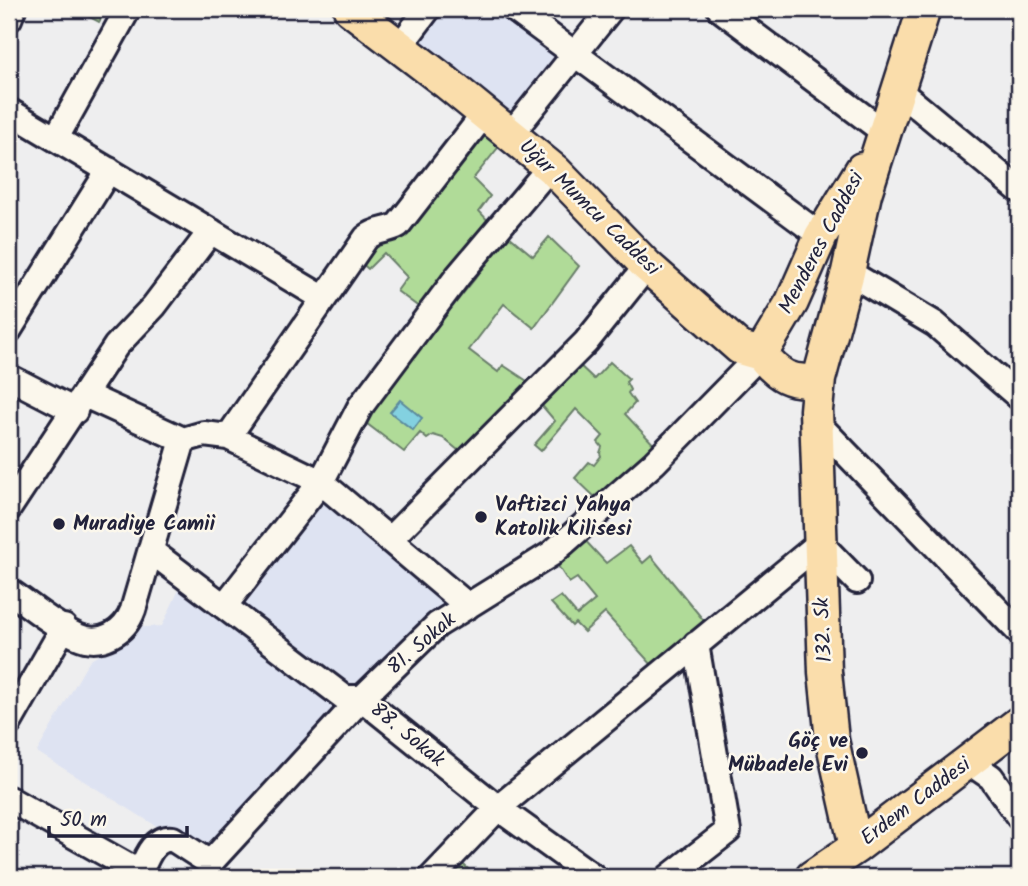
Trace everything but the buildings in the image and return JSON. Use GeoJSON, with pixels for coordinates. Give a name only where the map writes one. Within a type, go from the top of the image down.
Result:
{"type":"FeatureCollection","features":[{"type":"Feature","properties":{"kind":"main road","name":"Uğur Mumcu Caddesi"},"geometry":{"type":"LineString","coordinates":[[350,9],[511,134],[550,167],[647,266],[740,348],[761,354],[779,374],[811,398]]}},
{"type":"Feature","properties":{"kind":"main road","name":"Menderes Caddesi"},"geometry":{"type":"LineString","coordinates":[[811,398],[848,272],[884,132],[924,9]]}},
{"type":"Feature","properties":{"kind":"main road","name":"Menderes Caddesi"},"geometry":{"type":"LineString","coordinates":[[761,354],[792,302],[821,236],[884,132]]}},
{"type":"Feature","properties":{"kind":"main road"},"geometry":{"type":"LineString","coordinates":[[792,302],[801,299],[818,301],[829,307],[835,317]]}},
{"type":"Feature","properties":{"kind":"main road","name":"132. Sk"},"geometry":{"type":"LineString","coordinates":[[811,398],[825,672],[832,740],[856,847]]}},
{"type":"Feature","properties":{"kind":"main road","name":"Erdem Caddesi"},"geometry":{"type":"LineString","coordinates":[[812,877],[856,847],[1019,723]]}},
{"type":"Feature","properties":{"kind":"street"},"geometry":{"type":"LineString","coordinates":[[9,19],[13,9]]}},
{"type":"Feature","properties":{"kind":"street"},"geometry":{"type":"LineString","coordinates":[[56,138],[128,9]]}},
{"type":"Feature","properties":{"kind":"street"},"geometry":{"type":"LineString","coordinates":[[400,46],[428,9]]}},
{"type":"Feature","properties":{"kind":"street"},"geometry":{"type":"LineString","coordinates":[[514,9],[821,236]]}},
{"type":"Feature","properties":{"kind":"street"},"geometry":{"type":"LineString","coordinates":[[511,134],[611,9]]}},
{"type":"Feature","properties":{"kind":"street"},"geometry":{"type":"LineString","coordinates":[[720,9],[884,132]]}},
{"type":"Feature","properties":{"kind":"street"},"geometry":{"type":"LineString","coordinates":[[898,90],[1019,190]]}},
{"type":"Feature","properties":{"kind":"street"},"geometry":{"type":"LineString","coordinates":[[9,111],[323,298]]}},
{"type":"Feature","properties":{"kind":"street"},"geometry":{"type":"LineString","coordinates":[[228,437],[366,238],[376,230],[398,225],[485,113]]}},
{"type":"Feature","properties":{"kind":"street"},"geometry":{"type":"LineString","coordinates":[[225,605],[321,482],[360,407],[458,276],[550,167]]}},
{"type":"Feature","properties":{"kind":"street"},"geometry":{"type":"LineString","coordinates":[[9,330],[109,170]]}},
{"type":"Feature","properties":{"kind":"street"},"geometry":{"type":"LineString","coordinates":[[9,508],[116,346],[154,306],[211,230]]}},
{"type":"Feature","properties":{"kind":"street"},"geometry":{"type":"LineString","coordinates":[[390,539],[586,342],[647,266]]}},
{"type":"Feature","properties":{"kind":"street"},"geometry":{"type":"LineString","coordinates":[[848,272],[935,324],[1019,397]]}},
{"type":"Feature","properties":{"kind":"street","name":"81. Sokak"},"geometry":{"type":"LineString","coordinates":[[139,875],[156,844],[168,838],[210,863],[361,698],[437,625],[551,554],[654,463],[761,354]]}},
{"type":"Feature","properties":{"kind":"street"},"geometry":{"type":"LineString","coordinates":[[9,377],[183,440],[204,434],[228,437],[321,482],[468,606]]}},
{"type":"Feature","properties":{"kind":"street"},"geometry":{"type":"LineString","coordinates":[[811,398],[1019,632]]}},
{"type":"Feature","properties":{"kind":"street"},"geometry":{"type":"LineString","coordinates":[[9,591],[77,636],[106,638],[121,631],[130,618],[183,440]]}},
{"type":"Feature","properties":{"kind":"street"},"geometry":{"type":"LineString","coordinates":[[432,877],[498,808],[696,644],[819,536],[862,579]]}},
{"type":"Feature","properties":{"kind":"street","name":"88. Sokak"},"geometry":{"type":"LineString","coordinates":[[151,551],[345,698],[361,698],[498,808],[594,877]]}},
{"type":"Feature","properties":{"kind":"street"},"geometry":{"type":"LineString","coordinates":[[9,723],[64,627]]}},
{"type":"Feature","properties":{"kind":"street"},"geometry":{"type":"LineString","coordinates":[[669,877],[729,831],[696,644]]}},
{"type":"Feature","properties":{"kind":"street"},"geometry":{"type":"LineString","coordinates":[[969,762],[991,778],[1019,817]]}},
{"type":"Feature","properties":{"kind":"street"},"geometry":{"type":"LineString","coordinates":[[9,799],[139,875]]}},
{"type":"Feature","properties":{"kind":"shaded area"},"geometry":{"type":"Polygon","coordinates":[[[435,9],[506,9],[565,55],[511,124],[408,43],[435,9]]]}},
{"type":"Feature","properties":{"kind":"shaded area"},"geometry":{"type":"Polygon","coordinates":[[[321,487],[453,596],[360,696],[234,598],[321,487]]]}},
{"type":"Feature","properties":{"kind":"shaded area"},"geometry":{"type":"Polygon","coordinates":[[[183,581],[346,707],[208,858],[37,752],[89,661],[121,642],[133,628],[162,626],[183,581]]]}},
{"type":"Feature","properties":{"kind":"green space"},"geometry":{"type":"Polygon","coordinates":[[[75,9],[107,9],[99,22],[75,9]]]}},
{"type":"Feature","properties":{"kind":"green space"},"geometry":{"type":"Polygon","coordinates":[[[478,126],[501,144],[473,179],[490,196],[479,211],[492,225],[427,313],[397,291],[407,277],[384,253],[368,269],[359,261],[478,126]]]}},
{"type":"Feature","properties":{"kind":"green space"},"geometry":{"type":"Polygon","coordinates":[[[509,236],[533,256],[549,237],[579,266],[534,328],[504,304],[469,350],[498,372],[503,365],[533,385],[464,455],[443,438],[433,435],[427,439],[420,433],[404,452],[362,420],[509,236]]]}},
{"type":"Feature","properties":{"kind":"green space"},"geometry":{"type":"Polygon","coordinates":[[[610,362],[629,379],[626,382],[630,390],[628,393],[635,403],[625,414],[659,450],[600,502],[575,478],[589,462],[594,465],[601,456],[602,447],[598,442],[603,436],[576,409],[541,451],[534,445],[555,421],[538,401],[577,363],[594,379],[610,362]]]}},
{"type":"Feature","properties":{"kind":"green space"},"geometry":{"type":"Polygon","coordinates":[[[581,536],[606,563],[629,546],[643,563],[651,556],[705,622],[684,646],[652,665],[605,613],[584,632],[575,623],[572,626],[551,603],[561,596],[577,615],[595,600],[577,578],[569,583],[553,558],[581,536]]]}},
{"type":"Feature","properties":{"kind":"green space"},"geometry":{"type":"Polygon","coordinates":[[[455,857],[477,877],[436,877],[455,857]]]}},
{"type":"Feature","properties":{"kind":"water"},"geometry":{"type":"Polygon","coordinates":[[[400,400],[422,418],[413,430],[390,412],[400,400]]]}},
{"type":"Feature","properties":{"kind":"place","name":"Vaftizci Yahya Katolik Kilisesi"},"geometry":{"type":"Point","coordinates":[481,517]}},
{"type":"Feature","properties":{"kind":"place","name":"Muradiye Camii"},"geometry":{"type":"Point","coordinates":[59,524]}},
{"type":"Feature","properties":{"kind":"place","name":"Göç ve Mübadele Evi"},"geometry":{"type":"Point","coordinates":[862,753]}}]}
